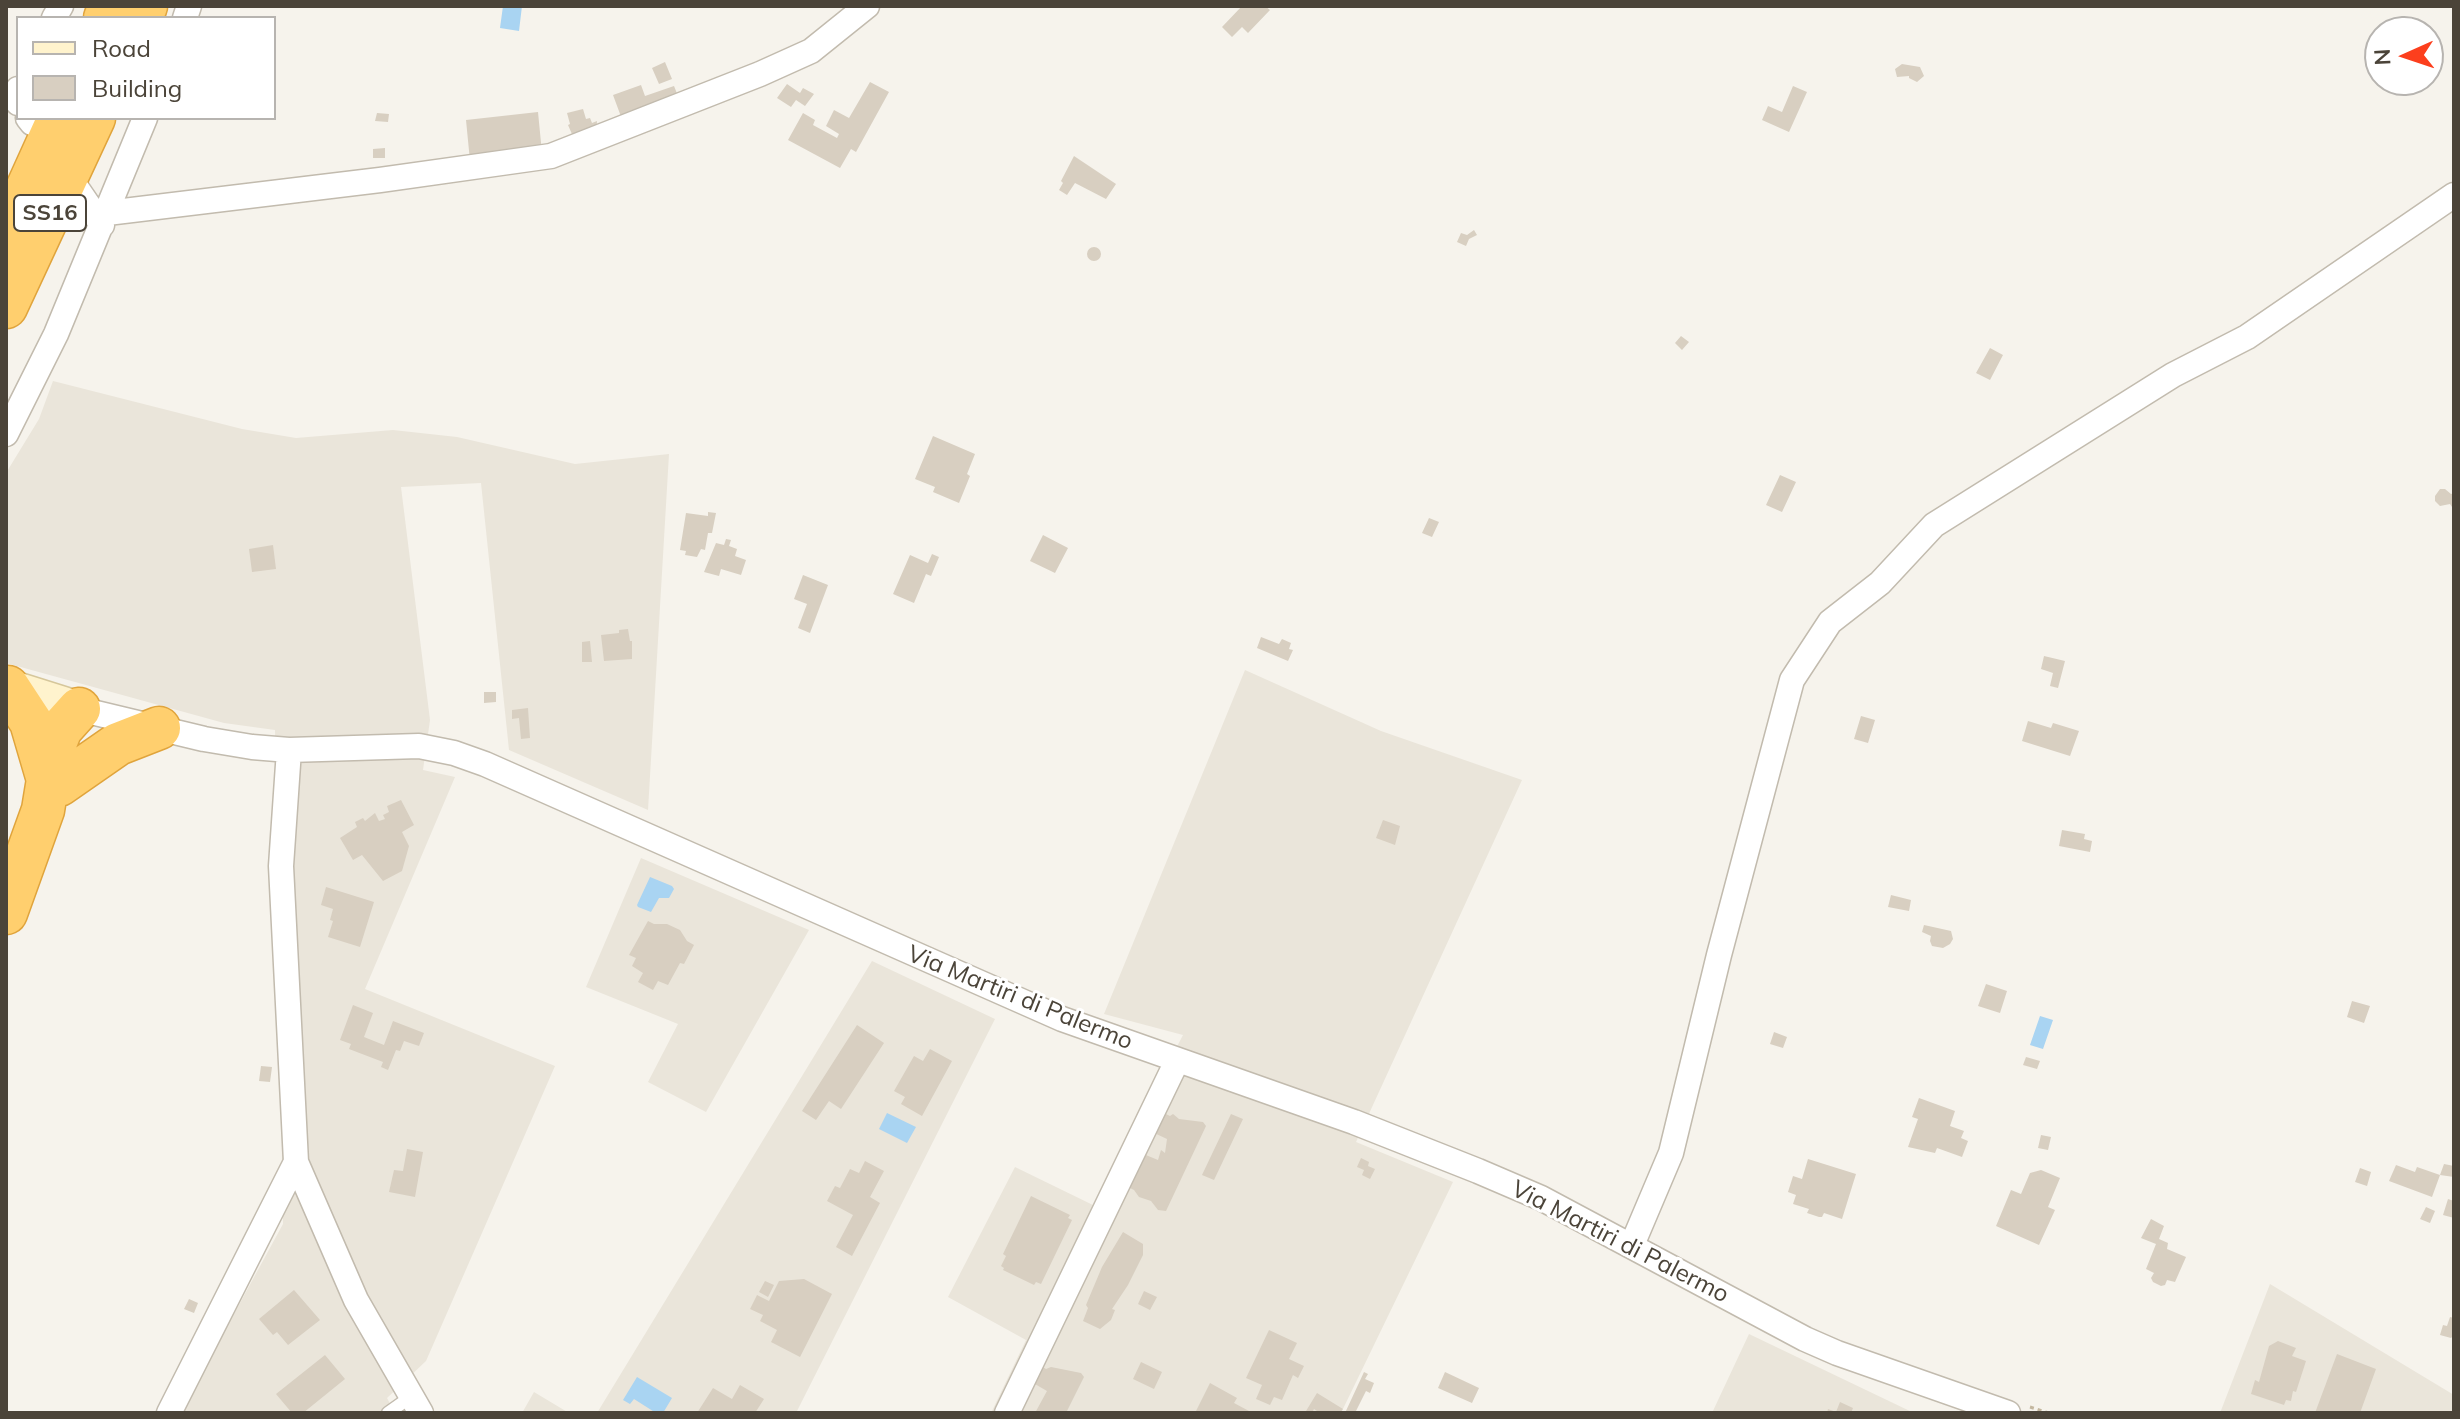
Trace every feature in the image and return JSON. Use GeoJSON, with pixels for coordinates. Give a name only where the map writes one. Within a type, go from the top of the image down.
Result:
{"type":"FeatureCollection","features":[{"type":"Feature","properties":{"kind":"highway","name":"SS16"},"geometry":{"type":"LineString","coordinates":[[6,173],[28,146],[36,120]]}},
{"type":"Feature","properties":{"kind":"highway","name":"SS16"},"geometry":{"type":"LineString","coordinates":[[6,235],[36,120]]}},
{"type":"Feature","properties":{"kind":"highway","name":"SS16"},"geometry":{"type":"LineString","coordinates":[[6,307],[93,120]]}},
{"type":"Feature","properties":{"kind":"highway"},"geometry":{"type":"LineString","coordinates":[[7,687],[31,722],[50,792]]}},
{"type":"Feature","properties":{"kind":"highway"},"geometry":{"type":"LineString","coordinates":[[6,913],[50,792],[78,750],[81,735],[79,709]]}},
{"type":"Feature","properties":{"kind":"highway"},"geometry":{"type":"LineString","coordinates":[[50,792],[118,744],[159,728]]}},
{"type":"Feature","properties":{"kind":"street"},"geometry":{"type":"LineString","coordinates":[[104,219],[551,156],[811,51],[867,6]]}},
{"type":"Feature","properties":{"kind":"street"},"geometry":{"type":"LineString","coordinates":[[6,434],[56,334],[144,120]]}},
{"type":"Feature","properties":{"kind":"street"},"geometry":{"type":"LineString","coordinates":[[76,187],[104,219]]}},
{"type":"Feature","properties":{"kind":"street"},"geometry":{"type":"LineString","coordinates":[[1632,1245],[1671,1153],[1719,955],[1792,680],[1830,622],[1880,583],[1934,525],[2173,375],[2247,337],[2454,195]]}},
{"type":"Feature","properties":{"kind":"street","name":"Via Martiri di Palermo"},"geometry":{"type":"LineString","coordinates":[[7,687],[79,709],[226,744],[289,750],[419,746],[454,753],[485,764],[1062,1019],[1354,1122],[1478,1171],[1541,1198],[1805,1339],[2008,1413]]}},
{"type":"Feature","properties":{"kind":"street"},"geometry":{"type":"LineString","coordinates":[[289,750],[281,866],[296,1162],[356,1300],[416,1405]]}},
{"type":"Feature","properties":{"kind":"street"},"geometry":{"type":"LineString","coordinates":[[1007,1413],[1177,1061]]}},
{"type":"Feature","properties":{"kind":"street"},"geometry":{"type":"LineString","coordinates":[[169,1413],[296,1162]]}},
{"type":"Feature","properties":{"kind":"lane"},"geometry":{"type":"LineString","coordinates":[[388,1413],[416,1405]]}},
{"type":"Feature","properties":{"kind":"shaded area"},"geometry":{"type":"Polygon","coordinates":[[[53,381],[242,429],[296,438],[393,430],[457,437],[575,464],[669,454],[648,810],[509,750],[481,483],[401,487],[430,720],[423,770],[455,777],[365,989],[555,1066],[426,1361],[387,1398],[395,1413],[180,1413],[283,1224],[275,730],[224,723],[6,663],[6,473],[39,419],[53,381]]]}},
{"type":"Feature","properties":{"kind":"shaded area"},"geometry":{"type":"Polygon","coordinates":[[[1245,670],[1381,731],[1522,780],[1356,1142],[1453,1182],[1341,1413],[991,1413],[1026,1340],[948,1297],[1015,1167],[1095,1206],[1183,1035],[1104,1014],[1245,670]]]}},
{"type":"Feature","properties":{"kind":"shaded area"},"geometry":{"type":"Polygon","coordinates":[[[641,858],[809,930],[706,1112],[648,1082],[678,1024],[586,987],[641,858]]]}},
{"type":"Feature","properties":{"kind":"shaded area"},"geometry":{"type":"Polygon","coordinates":[[[872,961],[995,1019],[796,1413],[597,1413],[872,961]]]}},
{"type":"Feature","properties":{"kind":"shaded area"},"geometry":{"type":"Polygon","coordinates":[[[2270,1284],[2454,1395],[2454,1413],[2220,1413],[2270,1284]]]}},
{"type":"Feature","properties":{"kind":"shaded area"},"geometry":{"type":"Polygon","coordinates":[[[1749,1334],[1914,1413],[1712,1413],[1749,1334]]]}},
{"type":"Feature","properties":{"kind":"shaded area"},"geometry":{"type":"Polygon","coordinates":[[[534,1392],[569,1413],[522,1413],[534,1392]]]}},
{"type":"Feature","properties":{"kind":"water"},"geometry":{"type":"Polygon","coordinates":[[[503,6],[522,6],[519,31],[500,28],[503,6]]]}},
{"type":"Feature","properties":{"kind":"water"},"geometry":{"type":"Polygon","coordinates":[[[650,877],[674,889],[669,898],[659,898],[651,912],[637,905],[650,877]]]}},
{"type":"Feature","properties":{"kind":"water"},"geometry":{"type":"Polygon","coordinates":[[[2040,1016],[2053,1020],[2043,1049],[2030,1045],[2040,1016]]]}},
{"type":"Feature","properties":{"kind":"water"},"geometry":{"type":"Polygon","coordinates":[[[887,1113],[916,1127],[907,1143],[879,1129],[887,1113]]]}},
{"type":"Feature","properties":{"kind":"water"},"geometry":{"type":"Polygon","coordinates":[[[637,1377],[672,1398],[663,1413],[656,1413],[634,1399],[630,1404],[623,1400],[637,1377]]]}},
{"type":"Feature","properties":{"kind":"building"},"geometry":{"type":"Polygon","coordinates":[[[1242,6],[1265,6],[1270,10],[1248,33],[1242,27],[1232,37],[1222,27],[1242,6]]]}},
{"type":"Feature","properties":{"kind":"building"},"geometry":{"type":"Polygon","coordinates":[[[665,62],[672,79],[659,84],[652,68],[665,62]]]}},
{"type":"Feature","properties":{"kind":"building"},"geometry":{"type":"Polygon","coordinates":[[[1902,64],[1920,67],[1924,76],[1917,82],[1909,76],[1897,77],[1895,69],[1902,64]]]}},
{"type":"Feature","properties":{"kind":"building"},"geometry":{"type":"Polygon","coordinates":[[[870,82],[889,92],[856,152],[851,149],[840,168],[788,140],[803,113],[815,120],[813,125],[837,138],[839,134],[826,126],[834,110],[849,118],[870,82]]]}},
{"type":"Feature","properties":{"kind":"building"},"geometry":{"type":"Polygon","coordinates":[[[787,84],[800,93],[803,88],[814,94],[805,106],[796,100],[791,107],[777,98],[787,84]]]}},
{"type":"Feature","properties":{"kind":"building"},"geometry":{"type":"Polygon","coordinates":[[[641,85],[645,96],[674,86],[680,101],[623,122],[613,95],[641,85]]]}},
{"type":"Feature","properties":{"kind":"building"},"geometry":{"type":"Polygon","coordinates":[[[1793,86],[1807,92],[1789,132],[1762,120],[1768,106],[1782,112],[1793,86]]]}},
{"type":"Feature","properties":{"kind":"building"},"geometry":{"type":"Polygon","coordinates":[[[583,109],[586,119],[590,118],[592,123],[597,121],[596,133],[575,141],[567,113],[583,109]]]}},
{"type":"Feature","properties":{"kind":"building"},"geometry":{"type":"Polygon","coordinates":[[[538,112],[542,153],[470,161],[466,120],[538,112]]]}},
{"type":"Feature","properties":{"kind":"building"},"geometry":{"type":"Polygon","coordinates":[[[377,113],[389,114],[388,122],[375,121],[377,113]]]}},
{"type":"Feature","properties":{"kind":"building"},"geometry":{"type":"Polygon","coordinates":[[[385,148],[385,158],[373,158],[373,149],[385,148]]]}},
{"type":"Feature","properties":{"kind":"building"},"geometry":{"type":"Polygon","coordinates":[[[1074,156],[1116,184],[1106,199],[1075,183],[1067,195],[1059,190],[1074,156]]]}},
{"type":"Feature","properties":{"kind":"building"},"geometry":{"type":"Polygon","coordinates":[[[1474,230],[1477,235],[1469,239],[1466,246],[1457,242],[1461,233],[1467,235],[1474,230]]]}},
{"type":"Feature","properties":{"kind":"building"},"geometry":{"type":"Polygon","coordinates":[[[1094,247],[1101,254],[1094,261],[1087,254],[1094,247]]]}},
{"type":"Feature","properties":{"kind":"building"},"geometry":{"type":"Polygon","coordinates":[[[1681,336],[1689,342],[1682,350],[1675,343],[1681,336]]]}},
{"type":"Feature","properties":{"kind":"building"},"geometry":{"type":"Polygon","coordinates":[[[1990,348],[2003,355],[1990,380],[1976,373],[1990,348]]]}},
{"type":"Feature","properties":{"kind":"building"},"geometry":{"type":"Polygon","coordinates":[[[933,436],[975,454],[959,503],[933,492],[935,487],[915,479],[933,436]]]}},
{"type":"Feature","properties":{"kind":"building"},"geometry":{"type":"Polygon","coordinates":[[[1780,475],[1796,482],[1782,512],[1766,505],[1780,475]]]}},
{"type":"Feature","properties":{"kind":"building"},"geometry":{"type":"Polygon","coordinates":[[[2440,489],[2454,493],[2454,510],[2450,504],[2440,506],[2435,501],[2440,489]]]}},
{"type":"Feature","properties":{"kind":"building"},"geometry":{"type":"Polygon","coordinates":[[[708,512],[716,513],[705,550],[701,549],[697,557],[685,555],[686,551],[680,550],[686,513],[708,516],[708,512]]]}},
{"type":"Feature","properties":{"kind":"building"},"geometry":{"type":"Polygon","coordinates":[[[1429,518],[1439,522],[1432,537],[1422,533],[1429,518]]]}},
{"type":"Feature","properties":{"kind":"building"},"geometry":{"type":"Polygon","coordinates":[[[1043,535],[1068,548],[1055,573],[1030,561],[1043,535]]]}},
{"type":"Feature","properties":{"kind":"building"},"geometry":{"type":"Polygon","coordinates":[[[726,539],[731,540],[729,546],[737,549],[735,556],[746,560],[741,575],[721,569],[719,576],[704,572],[716,543],[724,545],[726,539]]]}},
{"type":"Feature","properties":{"kind":"building"},"geometry":{"type":"Polygon","coordinates":[[[273,545],[276,569],[252,572],[249,549],[273,545]]]}},
{"type":"Feature","properties":{"kind":"building"},"geometry":{"type":"Polygon","coordinates":[[[932,554],[939,557],[931,576],[926,574],[914,603],[893,594],[910,555],[928,563],[932,554]]]}},
{"type":"Feature","properties":{"kind":"building"},"geometry":{"type":"Polygon","coordinates":[[[803,575],[828,585],[810,633],[798,628],[807,604],[794,599],[803,575]]]}},
{"type":"Feature","properties":{"kind":"building"},"geometry":{"type":"Polygon","coordinates":[[[628,629],[632,659],[604,661],[601,635],[628,629]]]}},
{"type":"Feature","properties":{"kind":"building"},"geometry":{"type":"Polygon","coordinates":[[[1261,637],[1279,644],[1282,639],[1291,643],[1289,649],[1293,650],[1288,661],[1257,648],[1261,637]]]}},
{"type":"Feature","properties":{"kind":"building"},"geometry":{"type":"Polygon","coordinates":[[[590,641],[592,662],[582,662],[582,642],[590,641]]]}},
{"type":"Feature","properties":{"kind":"building"},"geometry":{"type":"Polygon","coordinates":[[[2044,656],[2065,661],[2058,688],[2050,686],[2053,673],[2041,669],[2044,656]]]}},
{"type":"Feature","properties":{"kind":"building"},"geometry":{"type":"Polygon","coordinates":[[[484,692],[496,692],[496,702],[484,703],[484,692]]]}},
{"type":"Feature","properties":{"kind":"building"},"geometry":{"type":"Polygon","coordinates":[[[528,708],[530,738],[521,739],[519,718],[512,719],[512,710],[528,708]]]}},
{"type":"Feature","properties":{"kind":"building"},"geometry":{"type":"Polygon","coordinates":[[[1861,716],[1875,720],[1868,743],[1854,739],[1861,716]]]}},
{"type":"Feature","properties":{"kind":"building"},"geometry":{"type":"Polygon","coordinates":[[[2028,721],[2051,728],[2053,723],[2079,731],[2070,756],[2022,741],[2028,721]]]}},
{"type":"Feature","properties":{"kind":"building"},"geometry":{"type":"Polygon","coordinates":[[[401,800],[414,825],[402,832],[409,846],[402,871],[383,881],[362,855],[353,860],[340,838],[357,827],[355,822],[363,818],[365,821],[375,813],[379,821],[385,819],[383,815],[389,812],[387,806],[401,800]]]}},
{"type":"Feature","properties":{"kind":"building"},"geometry":{"type":"Polygon","coordinates":[[[1383,820],[1400,826],[1395,845],[1376,838],[1383,820]]]}},
{"type":"Feature","properties":{"kind":"building"},"geometry":{"type":"Polygon","coordinates":[[[2062,830],[2085,834],[2084,839],[2092,841],[2090,852],[2059,846],[2062,830]]]}},
{"type":"Feature","properties":{"kind":"building"},"geometry":{"type":"Polygon","coordinates":[[[326,887],[374,902],[360,947],[328,937],[333,909],[321,905],[326,887]]]}},
{"type":"Feature","properties":{"kind":"building"},"geometry":{"type":"Polygon","coordinates":[[[1891,895],[1911,900],[1909,911],[1888,907],[1891,895]]]}},
{"type":"Feature","properties":{"kind":"building"},"geometry":{"type":"Polygon","coordinates":[[[648,921],[680,930],[694,945],[668,985],[658,981],[653,990],[638,982],[643,973],[632,966],[636,958],[629,955],[648,921]]]}},
{"type":"Feature","properties":{"kind":"building"},"geometry":{"type":"Polygon","coordinates":[[[1924,925],[1951,931],[1953,939],[1950,944],[1943,948],[1932,946],[1931,936],[1922,932],[1924,925]]]}},
{"type":"Feature","properties":{"kind":"building"},"geometry":{"type":"Polygon","coordinates":[[[1986,984],[2007,991],[2000,1013],[1978,1006],[1986,984]]]}},
{"type":"Feature","properties":{"kind":"building"},"geometry":{"type":"Polygon","coordinates":[[[2352,1001],[2370,1006],[2364,1023],[2347,1017],[2352,1001]]]}},
{"type":"Feature","properties":{"kind":"building"},"geometry":{"type":"Polygon","coordinates":[[[353,1005],[373,1013],[364,1037],[384,1045],[393,1021],[424,1033],[419,1046],[404,1041],[400,1051],[396,1050],[388,1070],[381,1067],[383,1062],[349,1049],[351,1044],[340,1040],[353,1005]]]}},
{"type":"Feature","properties":{"kind":"building"},"geometry":{"type":"Polygon","coordinates":[[[857,1025],[884,1043],[841,1109],[829,1101],[816,1120],[802,1111],[857,1025]]]}},
{"type":"Feature","properties":{"kind":"building"},"geometry":{"type":"Polygon","coordinates":[[[1774,1032],[1787,1037],[1783,1048],[1770,1044],[1774,1032]]]}},
{"type":"Feature","properties":{"kind":"building"},"geometry":{"type":"Polygon","coordinates":[[[930,1049],[952,1061],[922,1116],[901,1104],[905,1097],[894,1091],[914,1056],[923,1061],[930,1049]]]}},
{"type":"Feature","properties":{"kind":"building"},"geometry":{"type":"Polygon","coordinates":[[[2026,1057],[2040,1061],[2037,1069],[2023,1065],[2026,1057]]]}},
{"type":"Feature","properties":{"kind":"building"},"geometry":{"type":"Polygon","coordinates":[[[261,1066],[272,1067],[270,1082],[259,1081],[261,1066]]]}},
{"type":"Feature","properties":{"kind":"building"},"geometry":{"type":"Polygon","coordinates":[[[1919,1098],[1955,1111],[1950,1126],[1964,1131],[1961,1138],[1968,1141],[1962,1157],[1937,1148],[1935,1153],[1908,1147],[1918,1119],[1912,1117],[1919,1098]]]}},
{"type":"Feature","properties":{"kind":"building"},"geometry":{"type":"Polygon","coordinates":[[[1164,1113],[1173,1114],[1179,1119],[1203,1122],[1206,1126],[1166,1211],[1158,1210],[1151,1201],[1139,1197],[1124,1185],[1141,1153],[1158,1160],[1161,1150],[1165,1153],[1167,1139],[1150,1131],[1164,1113]]]}},
{"type":"Feature","properties":{"kind":"building"},"geometry":{"type":"Polygon","coordinates":[[[1231,1114],[1243,1119],[1214,1180],[1202,1175],[1231,1114]]]}},
{"type":"Feature","properties":{"kind":"building"},"geometry":{"type":"Polygon","coordinates":[[[2041,1135],[2051,1137],[2048,1150],[2038,1148],[2041,1135]]]}},
{"type":"Feature","properties":{"kind":"building"},"geometry":{"type":"Polygon","coordinates":[[[407,1149],[423,1152],[415,1197],[389,1192],[394,1170],[403,1171],[407,1149]]]}},
{"type":"Feature","properties":{"kind":"building"},"geometry":{"type":"Polygon","coordinates":[[[1361,1158],[1375,1169],[1370,1179],[1362,1175],[1364,1170],[1357,1167],[1361,1158]]]}},
{"type":"Feature","properties":{"kind":"building"},"geometry":{"type":"Polygon","coordinates":[[[1808,1159],[1856,1174],[1842,1219],[1824,1213],[1819,1217],[1807,1213],[1809,1209],[1793,1204],[1796,1195],[1788,1192],[1793,1176],[1802,1179],[1808,1159]]]}},
{"type":"Feature","properties":{"kind":"building"},"geometry":{"type":"Polygon","coordinates":[[[865,1161],[884,1171],[870,1197],[880,1203],[852,1256],[836,1247],[853,1215],[827,1201],[835,1186],[840,1188],[850,1169],[859,1173],[865,1161]]]}},
{"type":"Feature","properties":{"kind":"building"},"geometry":{"type":"Polygon","coordinates":[[[2444,1164],[2454,1166],[2454,1177],[2440,1175],[2444,1164]]]}},
{"type":"Feature","properties":{"kind":"building"},"geometry":{"type":"Polygon","coordinates":[[[2396,1165],[2415,1172],[2417,1167],[2440,1175],[2432,1197],[2389,1181],[2396,1165]]]}},
{"type":"Feature","properties":{"kind":"building"},"geometry":{"type":"Polygon","coordinates":[[[2360,1168],[2371,1172],[2367,1186],[2355,1182],[2360,1168]]]}},
{"type":"Feature","properties":{"kind":"building"},"geometry":{"type":"Polygon","coordinates":[[[2041,1170],[2060,1178],[2048,1207],[2055,1210],[2039,1245],[1996,1226],[2011,1190],[2021,1194],[2030,1173],[2041,1170]]]}},
{"type":"Feature","properties":{"kind":"building"},"geometry":{"type":"Polygon","coordinates":[[[1031,1196],[1070,1215],[1068,1218],[1072,1220],[1041,1284],[1036,1282],[1034,1285],[1003,1270],[1001,1266],[1006,1256],[1003,1254],[1031,1196]]]}},
{"type":"Feature","properties":{"kind":"building"},"geometry":{"type":"Polygon","coordinates":[[[2448,1199],[2454,1201],[2454,1218],[2443,1215],[2448,1199]]]}},
{"type":"Feature","properties":{"kind":"building"},"geometry":{"type":"Polygon","coordinates":[[[2426,1207],[2435,1211],[2430,1223],[2420,1219],[2426,1207]]]}},
{"type":"Feature","properties":{"kind":"building"},"geometry":{"type":"Polygon","coordinates":[[[2151,1219],[2164,1226],[2159,1239],[2168,1243],[2167,1249],[2186,1257],[2175,1282],[2167,1280],[2161,1286],[2153,1282],[2151,1278],[2154,1273],[2146,1269],[2156,1244],[2141,1238],[2151,1219]]]}},
{"type":"Feature","properties":{"kind":"building"},"geometry":{"type":"Polygon","coordinates":[[[1123,1232],[1143,1244],[1143,1255],[1112,1309],[1115,1310],[1111,1320],[1100,1329],[1083,1321],[1088,1308],[1086,1305],[1102,1267],[1123,1232]]]}},
{"type":"Feature","properties":{"kind":"building"},"geometry":{"type":"Polygon","coordinates":[[[804,1279],[832,1294],[800,1357],[771,1342],[777,1330],[760,1321],[763,1315],[750,1309],[757,1295],[769,1301],[779,1281],[804,1279]]]}},
{"type":"Feature","properties":{"kind":"building"},"geometry":{"type":"Polygon","coordinates":[[[765,1281],[774,1285],[768,1297],[759,1292],[765,1281]]]}},
{"type":"Feature","properties":{"kind":"building"},"geometry":{"type":"Polygon","coordinates":[[[294,1290],[320,1320],[288,1345],[277,1332],[273,1335],[259,1319],[294,1290]]]}},
{"type":"Feature","properties":{"kind":"building"},"geometry":{"type":"Polygon","coordinates":[[[1144,1291],[1157,1297],[1150,1310],[1138,1304],[1144,1291]]]}},
{"type":"Feature","properties":{"kind":"building"},"geometry":{"type":"Polygon","coordinates":[[[189,1299],[198,1303],[194,1313],[184,1309],[189,1299]]]}},
{"type":"Feature","properties":{"kind":"building"},"geometry":{"type":"Polygon","coordinates":[[[2450,1317],[2454,1318],[2454,1335],[2451,1338],[2440,1335],[2450,1317]]]}},
{"type":"Feature","properties":{"kind":"building"},"geometry":{"type":"Polygon","coordinates":[[[1269,1330],[1297,1343],[1289,1359],[1304,1366],[1298,1378],[1293,1375],[1282,1400],[1274,1397],[1270,1405],[1256,1399],[1262,1385],[1246,1378],[1269,1330]]]}},
{"type":"Feature","properties":{"kind":"building"},"geometry":{"type":"Polygon","coordinates":[[[2278,1341],[2296,1348],[2292,1356],[2306,1361],[2296,1392],[2293,1391],[2291,1401],[2286,1400],[2284,1405],[2251,1394],[2255,1380],[2259,1382],[2269,1346],[2278,1341]]]}},
{"type":"Feature","properties":{"kind":"building"},"geometry":{"type":"Polygon","coordinates":[[[2337,1354],[2376,1369],[2360,1413],[2315,1413],[2337,1354]]]}},
{"type":"Feature","properties":{"kind":"building"},"geometry":{"type":"Polygon","coordinates":[[[325,1355],[345,1379],[303,1413],[292,1413],[276,1394],[325,1355]]]}},
{"type":"Feature","properties":{"kind":"building"},"geometry":{"type":"Polygon","coordinates":[[[1141,1362],[1162,1372],[1154,1389],[1133,1379],[1141,1362]]]}},
{"type":"Feature","properties":{"kind":"building"},"geometry":{"type":"Polygon","coordinates":[[[1037,1363],[1046,1369],[1051,1367],[1081,1373],[1084,1377],[1066,1413],[1035,1413],[1047,1391],[1028,1380],[1037,1363]]]}},
{"type":"Feature","properties":{"kind":"building"},"geometry":{"type":"Polygon","coordinates":[[[1364,1372],[1368,1374],[1365,1379],[1374,1383],[1370,1393],[1366,1391],[1355,1413],[1345,1413],[1364,1372]]]}},
{"type":"Feature","properties":{"kind":"building"},"geometry":{"type":"Polygon","coordinates":[[[1445,1372],[1479,1388],[1472,1403],[1438,1388],[1445,1372]]]}},
{"type":"Feature","properties":{"kind":"building"},"geometry":{"type":"Polygon","coordinates":[[[1210,1383],[1237,1398],[1234,1403],[1248,1413],[1195,1413],[1210,1383]]]}},
{"type":"Feature","properties":{"kind":"building"},"geometry":{"type":"Polygon","coordinates":[[[740,1385],[764,1399],[755,1413],[697,1413],[713,1388],[732,1399],[740,1385]]]}},
{"type":"Feature","properties":{"kind":"building"},"geometry":{"type":"Polygon","coordinates":[[[1317,1393],[1343,1409],[1340,1413],[1320,1413],[1314,1409],[1312,1413],[1306,1411],[1317,1393]]]}},
{"type":"Feature","properties":{"kind":"building"},"geometry":{"type":"Polygon","coordinates":[[[1840,1402],[1853,1408],[1851,1413],[1827,1413],[1828,1409],[1836,1412],[1840,1402]]]}}]}
